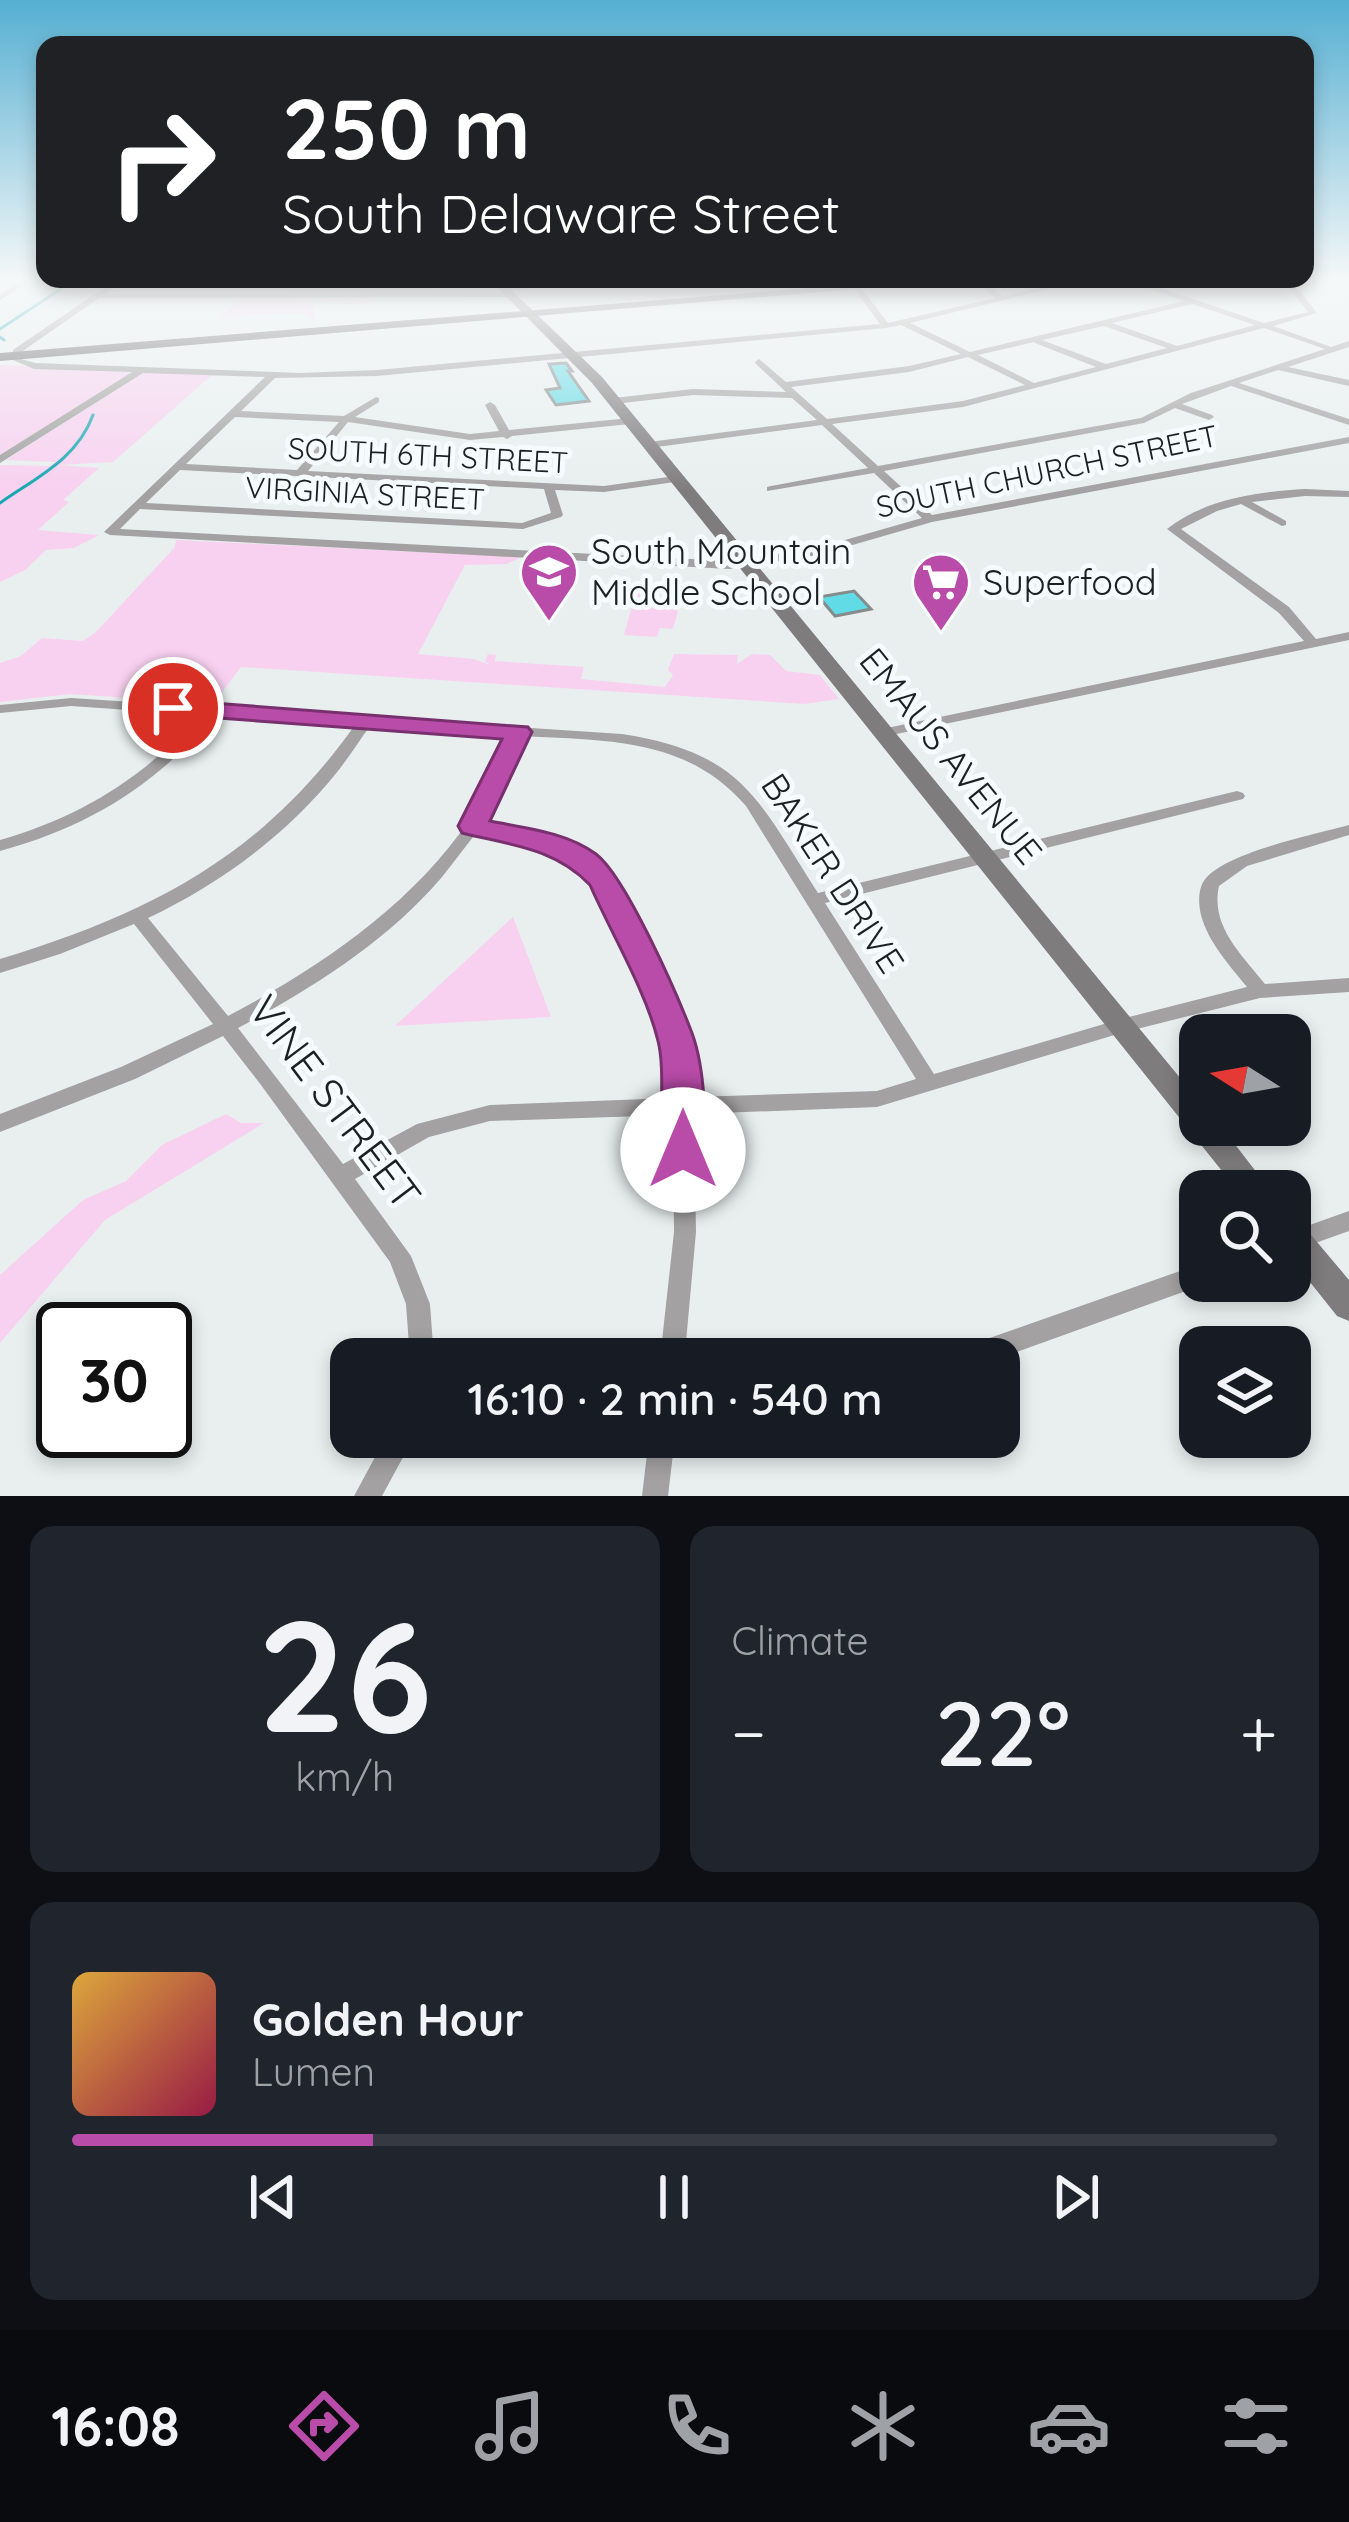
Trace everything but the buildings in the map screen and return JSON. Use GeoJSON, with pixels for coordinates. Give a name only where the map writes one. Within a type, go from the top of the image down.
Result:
{"type":"FeatureCollection","features":[{"type":"Feature","properties":{"kind":"main road"},"geometry":{"type":"LineString","coordinates":[[6,359],[102,351]]}},
{"type":"Feature","properties":{"kind":"main road","name":"EMAUS AVENUE"},"geometry":{"type":"LineString","coordinates":[[567,351],[614,401],[1179,1097]]}},
{"type":"Feature","properties":{"kind":"main road","name":"EMAUS AVENUE"},"geometry":{"type":"LineString","coordinates":[[1219,1146],[1239,1170]]}},
{"type":"Feature","properties":{"kind":"main road"},"geometry":{"type":"LineString","coordinates":[[1311,1260],[1349,1305]]}},
{"type":"Feature","properties":{"kind":"street"},"geometry":{"type":"LineString","coordinates":[[6,359],[34,365],[356,375],[616,351]]}},
{"type":"Feature","properties":{"kind":"street"},"geometry":{"type":"LineString","coordinates":[[957,351],[1034,386]]}},
{"type":"Feature","properties":{"kind":"street"},"geometry":{"type":"LineString","coordinates":[[614,401],[693,392],[788,390],[988,351]]}},
{"type":"Feature","properties":{"kind":"street"},"geometry":{"type":"LineString","coordinates":[[1064,351],[1106,368]]}},
{"type":"Feature","properties":{"kind":"street"},"geometry":{"type":"LineString","coordinates":[[649,445],[962,404],[1170,351]]}},
{"type":"Feature","properties":{"kind":"street"},"geometry":{"type":"LineString","coordinates":[[771,489],[1144,420],[1172,404],[1323,351]]}},
{"type":"Feature","properties":{"kind":"street"},"geometry":{"type":"LineString","coordinates":[[6,359],[34,365]]}},
{"type":"Feature","properties":{"kind":"street"},"geometry":{"type":"LineString","coordinates":[[759,362],[930,519]]}},
{"type":"Feature","properties":{"kind":"street"},"geometry":{"type":"LineString","coordinates":[[1280,368],[1349,383]]}},
{"type":"Feature","properties":{"kind":"street"},"geometry":{"type":"LineString","coordinates":[[0,460],[143,369]]}},
{"type":"Feature","properties":{"kind":"street"},"geometry":{"type":"LineString","coordinates":[[137,506],[273,375]]}},
{"type":"Feature","properties":{"kind":"street"},"geometry":{"type":"LineString","coordinates":[[1232,384],[1349,422]]}},
{"type":"Feature","properties":{"kind":"street"},"geometry":{"type":"LineString","coordinates":[[300,473],[346,419],[376,400]]}},
{"type":"Feature","properties":{"kind":"street"},"geometry":{"type":"LineString","coordinates":[[1172,404],[1209,417]]}},
{"type":"Feature","properties":{"kind":"street"},"geometry":{"type":"LineString","coordinates":[[490,405],[507,436]]}},
{"type":"Feature","properties":{"kind":"street"},"geometry":{"type":"LineString","coordinates":[[232,414],[346,419],[443,435],[507,436],[630,421]]}},
{"type":"Feature","properties":{"kind":"street","name":"SOUTH CHURCH STREET"},"geometry":{"type":"LineString","coordinates":[[137,506],[110,532],[742,563],[826,549],[930,519],[1349,440]]}},
{"type":"Feature","properties":{"kind":"street","name":"SOUTH 6TH STREET"},"geometry":{"type":"LineString","coordinates":[[177,467],[604,489],[675,479]]}},
{"type":"Feature","properties":{"kind":"street","name":"VIRGINIA STREET"},"geometry":{"type":"LineString","coordinates":[[137,506],[523,526],[557,515],[559,507],[549,486]]}},
{"type":"Feature","properties":{"kind":"street"},"geometry":{"type":"LineString","coordinates":[[1313,643],[1284,610],[1174,532],[1182,522],[1293,490],[1349,494]]}},
{"type":"Feature","properties":{"kind":"street"},"geometry":{"type":"LineString","coordinates":[[1246,502],[1282,523]]}},
{"type":"Feature","properties":{"kind":"street"},"geometry":{"type":"LineString","coordinates":[[882,733],[1349,636]]}},
{"type":"Feature","properties":{"kind":"street","name":"BAKER DRIVE"},"geometry":{"type":"LineString","coordinates":[[0,709],[53,701],[643,741],[714,766],[752,803],[930,1084]]}},
{"type":"Feature","properties":{"kind":"street"},"geometry":{"type":"LineString","coordinates":[[0,846],[62,825],[130,790],[164,764],[212,711]]}},
{"type":"Feature","properties":{"kind":"street"},"geometry":{"type":"LineString","coordinates":[[0,966],[137,916],[222,869],[290,818],[323,784],[365,722]]}},
{"type":"Feature","properties":{"kind":"street"},"geometry":{"type":"LineString","coordinates":[[0,1123],[113,1080],[226,1027],[312,973],[384,919],[473,826],[518,732]]}},
{"type":"Feature","properties":{"kind":"street"},"geometry":{"type":"LineString","coordinates":[[814,900],[1238,796]]}},
{"type":"Feature","properties":{"kind":"street"},"geometry":{"type":"LineString","coordinates":[[473,826],[554,844],[584,861],[604,880],[675,1036],[683,1080],[685,1232],[674,1338]]}},
{"type":"Feature","properties":{"kind":"street"},"geometry":{"type":"LineString","coordinates":[[1260,992],[1214,926],[1206,903],[1211,883],[1229,867],[1349,830]]}},
{"type":"Feature","properties":{"kind":"street","name":"VINE STREET"},"geometry":{"type":"LineString","coordinates":[[137,916],[340,1177],[411,1279],[421,1338]]}},
{"type":"Feature","properties":{"kind":"street"},"geometry":{"type":"LineString","coordinates":[[340,1177],[392,1144],[457,1119],[507,1111],[854,1103],[1121,1026],[1260,992],[1349,985]]}},
{"type":"Feature","properties":{"kind":"street"},"geometry":{"type":"LineString","coordinates":[[1311,1232],[1349,1221]]}},
{"type":"Feature","properties":{"kind":"street"},"geometry":{"type":"LineString","coordinates":[[1020,1339],[1179,1282]]}},
{"type":"Feature","properties":{"kind":"street"},"geometry":{"type":"LineString","coordinates":[[367,1496],[389,1458]]}},
{"type":"Feature","properties":{"kind":"street"},"geometry":{"type":"LineString","coordinates":[[655,1496],[660,1458]]}},
{"type":"Feature","properties":{"kind":"shaded area"},"geometry":{"type":"Polygon","coordinates":[[[0,365],[126,371],[130,373],[0,455],[0,365]]]}},
{"type":"Feature","properties":{"kind":"shaded area"},"geometry":{"type":"Polygon","coordinates":[[[144,372],[213,374],[113,462],[58,465],[99,468],[38,530],[99,535],[74,548],[46,550],[25,570],[0,582],[0,465],[50,466],[54,462],[6,460],[144,372]]]}},
{"type":"Feature","properties":{"kind":"shaded area"},"geometry":{"type":"Polygon","coordinates":[[[176,540],[521,557],[507,564],[465,565],[418,654],[490,665],[485,661],[488,654],[496,655],[495,661],[584,667],[581,679],[665,687],[673,675],[668,670],[674,654],[738,655],[737,664],[752,654],[770,655],[786,671],[820,675],[839,699],[804,704],[241,667],[213,704],[70,694],[0,702],[0,663],[21,656],[42,638],[83,641],[96,632],[175,547],[176,540]]]}},
{"type":"Feature","properties":{"kind":"shaded area"},"geometry":{"type":"Polygon","coordinates":[[[637,588],[674,604],[678,611],[673,629],[660,628],[657,637],[624,635],[637,588]]]}},
{"type":"Feature","properties":{"kind":"shaded area"},"geometry":{"type":"Polygon","coordinates":[[[513,917],[551,1017],[395,1026],[513,917]]]}},
{"type":"Feature","properties":{"kind":"shaded area"},"geometry":{"type":"Polygon","coordinates":[[[226,1114],[241,1123],[264,1123],[105,1220],[0,1343],[0,1275],[83,1200],[126,1181],[162,1145],[226,1114]]]}},
{"type":"Feature","properties":{"kind":"waterway"},"geometry":{"type":"LineString","coordinates":[[0,503],[66,455],[93,415]]}},
{"type":"Feature","properties":{"kind":"place","name":"South Mountain Middle School"},"geometry":{"type":"Point","coordinates":[549,623]}},
{"type":"Feature","properties":{"kind":"place","name":"Superfood"},"geometry":{"type":"Point","coordinates":[941,633]}},
{"type":"Feature","properties":{"kind":"route"},"geometry":{"type":"LineString","coordinates":[[173,708],[518,732],[494,791],[473,826],[554,844],[584,861],[604,880],[675,1036],[683,1080],[683,1150]]}}]}
